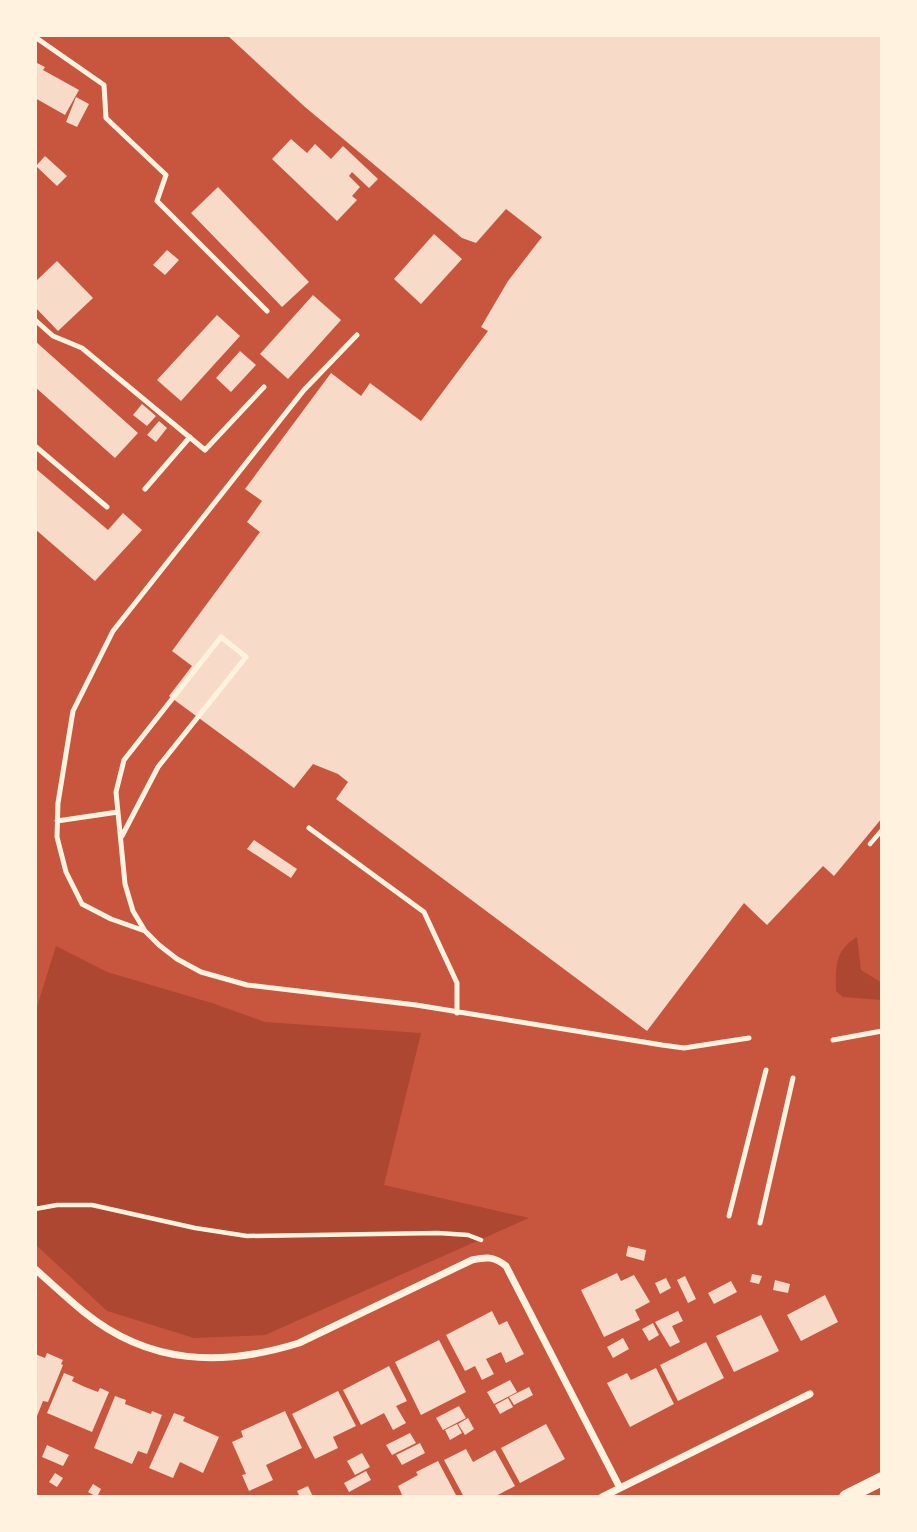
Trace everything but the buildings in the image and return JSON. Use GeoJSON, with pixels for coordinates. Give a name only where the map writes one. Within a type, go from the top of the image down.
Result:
{"type":"FeatureCollection","features":[{"type":"Feature","properties":{"kind":"main road"},"geometry":{"type":"LineString","coordinates":[[846,1497],[882,1479]]}},
{"type":"Feature","properties":{"kind":"street"},"geometry":{"type":"LineString","coordinates":[[35,1269],[85,1313],[110,1330],[142,1346],[175,1355],[207,1359],[237,1358],[299,1343],[472,1260],[497,1259],[506,1266],[620,1488]]}},
{"type":"Feature","properties":{"kind":"street"},"geometry":{"type":"LineString","coordinates":[[602,1497],[810,1394]]}},
{"type":"Feature","properties":{"kind":"lane"},"geometry":{"type":"LineString","coordinates":[[35,37],[104,85],[106,118],[166,175],[157,201],[267,311]]}},
{"type":"Feature","properties":{"kind":"lane"},"geometry":{"type":"LineString","coordinates":[[35,320],[53,336],[82,348],[205,450],[264,387]]}},
{"type":"Feature","properties":{"kind":"lane"},"geometry":{"type":"LineString","coordinates":[[145,931],[111,919],[82,904],[66,872],[57,836],[57,821],[73,711],[113,631],[304,390],[357,335]]}},
{"type":"Feature","properties":{"kind":"lane"},"geometry":{"type":"LineString","coordinates":[[145,489],[190,437]]}},
{"type":"Feature","properties":{"kind":"lane"},"geometry":{"type":"LineString","coordinates":[[35,446],[107,507]]}},
{"type":"Feature","properties":{"kind":"lane"},"geometry":{"type":"LineString","coordinates":[[122,836],[158,767],[246,657],[221,637],[124,760],[116,792],[125,884],[133,911],[145,931],[177,959],[201,972],[247,985],[377,1000],[684,1048],[749,1038]]}},
{"type":"Feature","properties":{"kind":"lane"},"geometry":{"type":"LineString","coordinates":[[57,821],[118,812]]}},
{"type":"Feature","properties":{"kind":"lane"},"geometry":{"type":"LineString","coordinates":[[309,828],[424,912],[457,983],[457,1013]]}},
{"type":"Feature","properties":{"kind":"lane"},"geometry":{"type":"LineString","coordinates":[[832,1040],[882,1031]]}},
{"type":"Feature","properties":{"kind":"lane"},"geometry":{"type":"LineString","coordinates":[[729,1216],[766,1070]]}},
{"type":"Feature","properties":{"kind":"lane"},"geometry":{"type":"LineString","coordinates":[[760,1223],[793,1078]]}},
{"type":"Feature","properties":{"kind":"path"},"geometry":{"type":"LineString","coordinates":[[870,844],[882,830]]}},
{"type":"Feature","properties":{"kind":"path"},"geometry":{"type":"LineString","coordinates":[[35,1209],[57,1205],[92,1205],[195,1228],[247,1236],[458,1233],[486,1243],[492,1258]]}},
{"type":"Feature","properties":{"kind":"shaded area"},"geometry":{"type":"Polygon","coordinates":[[[857,937],[861,970],[882,983],[882,1000],[843,997],[836,991],[840,954],[849,942],[857,937]]]}},
{"type":"Feature","properties":{"kind":"shaded area"},"geometry":{"type":"Polygon","coordinates":[[[56,946],[107,972],[212,1003],[265,1022],[421,1033],[384,1185],[529,1218],[265,1335],[194,1338],[107,1311],[35,1244],[35,1013],[56,946]]]}}]}
